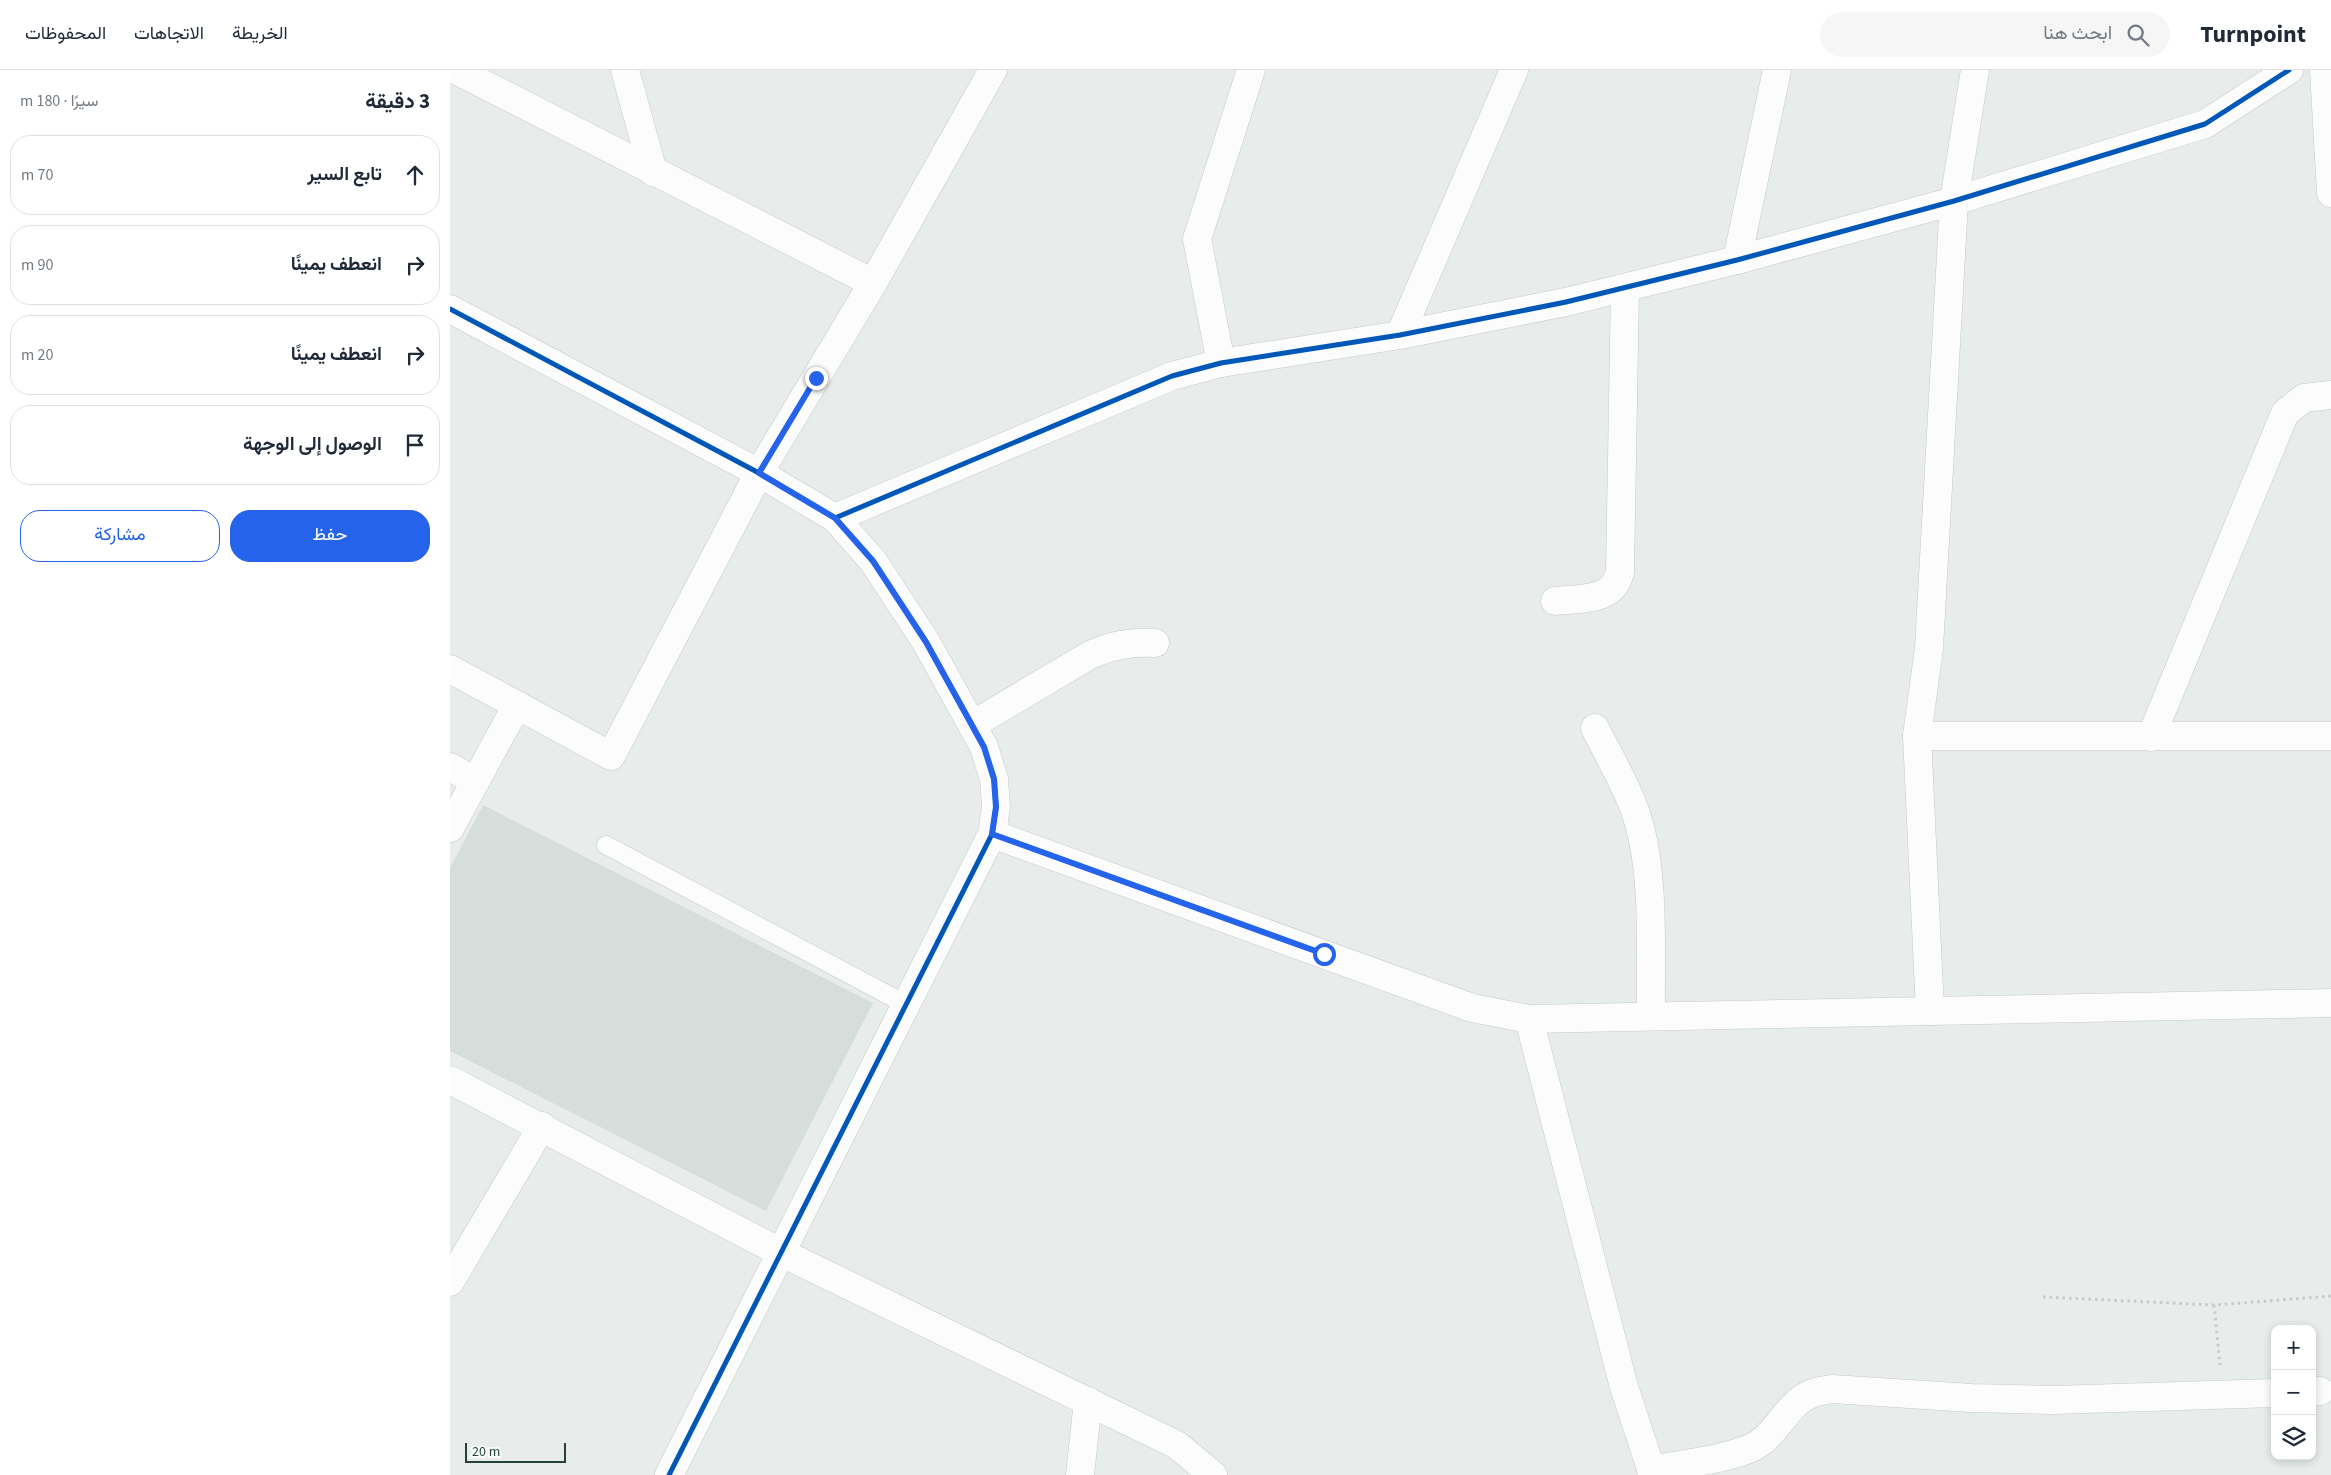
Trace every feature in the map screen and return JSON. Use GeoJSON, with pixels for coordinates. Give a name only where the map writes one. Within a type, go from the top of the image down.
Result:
{"type":"FeatureCollection","features":[{"type":"Feature","properties":{"kind":"street"},"geometry":{"type":"LineString","coordinates":[[456,70],[653,172],[874,282]]}},
{"type":"Feature","properties":{"kind":"street"},"geometry":{"type":"LineString","coordinates":[[625,70],[653,172]]}},
{"type":"Feature","properties":{"kind":"street"},"geometry":{"type":"LineString","coordinates":[[450,669],[611,756],[759,473],[874,282],[993,70]]}},
{"type":"Feature","properties":{"kind":"street"},"geometry":{"type":"LineString","coordinates":[[1221,363],[1197,239],[1251,70]]}},
{"type":"Feature","properties":{"kind":"street"},"geometry":{"type":"LineString","coordinates":[[1400,335],[1514,70]]}},
{"type":"Feature","properties":{"kind":"street"},"geometry":{"type":"LineString","coordinates":[[1737,260],[1777,70]]}},
{"type":"Feature","properties":{"kind":"street"},"geometry":{"type":"LineString","coordinates":[[1930,1011],[1917,736],[1929,648],[1954,201],[1975,70]]}},
{"type":"Feature","properties":{"kind":"street"},"geometry":{"type":"LineString","coordinates":[[835,518],[1172,376],[1221,363],[1400,335],[1566,302],[1737,260],[1954,201],[2205,124],[2289,70]]}},
{"type":"Feature","properties":{"kind":"street"},"geometry":{"type":"LineString","coordinates":[[2324,70],[2331,193]]}},
{"type":"Feature","properties":{"kind":"street"},"geometry":{"type":"LineString","coordinates":[[1555,601],[1600,596],[1612,590],[1618,581],[1620,572],[1625,288]]}},
{"type":"Feature","properties":{"kind":"street"},"geometry":{"type":"LineString","coordinates":[[450,309],[759,473],[835,518],[873,561],[926,642],[984,747],[994,779],[996,807],[992,834],[907,1005],[780,1252],[670,1475]]}},
{"type":"Feature","properties":{"kind":"street"},"geometry":{"type":"LineString","coordinates":[[2151,737],[2286,413],[2304,398],[2331,395]]}},
{"type":"Feature","properties":{"kind":"street"},"geometry":{"type":"LineString","coordinates":[[972,725],[1090,654],[1109,647],[1132,642],[1155,643]]}},
{"type":"Feature","properties":{"kind":"street"},"geometry":{"type":"LineString","coordinates":[[450,828],[516,705]]}},
{"type":"Feature","properties":{"kind":"street"},"geometry":{"type":"LineString","coordinates":[[1595,728],[1635,809],[1643,838],[1648,865],[1651,1016]]}},
{"type":"Feature","properties":{"kind":"street"},"geometry":{"type":"LineString","coordinates":[[1917,736],[2331,736]]}},
{"type":"Feature","properties":{"kind":"street"},"geometry":{"type":"LineString","coordinates":[[450,767],[475,781]]}},
{"type":"Feature","properties":{"kind":"street"},"geometry":{"type":"LineString","coordinates":[[992,834],[1472,1008],[1528,1019],[2331,1003]]}},
{"type":"Feature","properties":{"kind":"street"},"geometry":{"type":"LineString","coordinates":[[1528,1019],[1624,1387],[1652,1473],[1736,1453],[1756,1445],[1774,1432],[1798,1402],[1812,1393],[1832,1389],[2009,1399],[2271,1393]]}},
{"type":"Feature","properties":{"kind":"street"},"geometry":{"type":"LineString","coordinates":[[450,1080],[542,1126],[780,1252],[1177,1445],[1213,1475]]}},
{"type":"Feature","properties":{"kind":"street"},"geometry":{"type":"LineString","coordinates":[[450,1282],[542,1126]]}},
{"type":"Feature","properties":{"kind":"street"},"geometry":{"type":"LineString","coordinates":[[1080,1475],[1088,1402]]}},
{"type":"Feature","properties":{"kind":"lane"},"geometry":{"type":"LineString","coordinates":[[606,845],[907,1005]]}},
{"type":"Feature","properties":{"kind":"path"},"geometry":{"type":"LineString","coordinates":[[2043,1297],[2214,1306],[2331,1296]]}},
{"type":"Feature","properties":{"kind":"path"},"geometry":{"type":"LineString","coordinates":[[2214,1306],[2222,1395]]}},
{"type":"Feature","properties":{"kind":"shaded area"},"geometry":{"type":"Polygon","coordinates":[[[483,805],[873,1003],[766,1211],[450,1051],[450,868],[483,805]]]}},
{"type":"Feature","properties":{"kind":"cycle path"},"geometry":{"type":"LineString","coordinates":[[835,518],[1172,376],[1221,363],[1400,335],[1566,302],[1737,260],[1954,201],[2205,124],[2289,70]]}},
{"type":"Feature","properties":{"kind":"cycle path"},"geometry":{"type":"LineString","coordinates":[[450,309],[759,473],[835,518],[873,561],[926,642],[984,747],[994,779],[996,807],[992,834],[669,1475]]}},
{"type":"Feature","properties":{"kind":"route"},"geometry":{"type":"LineString","coordinates":[[816,378],[759,473],[835,518],[873,561],[926,642],[984,747],[994,779],[996,807],[992,834],[1324,954]]}}]}
